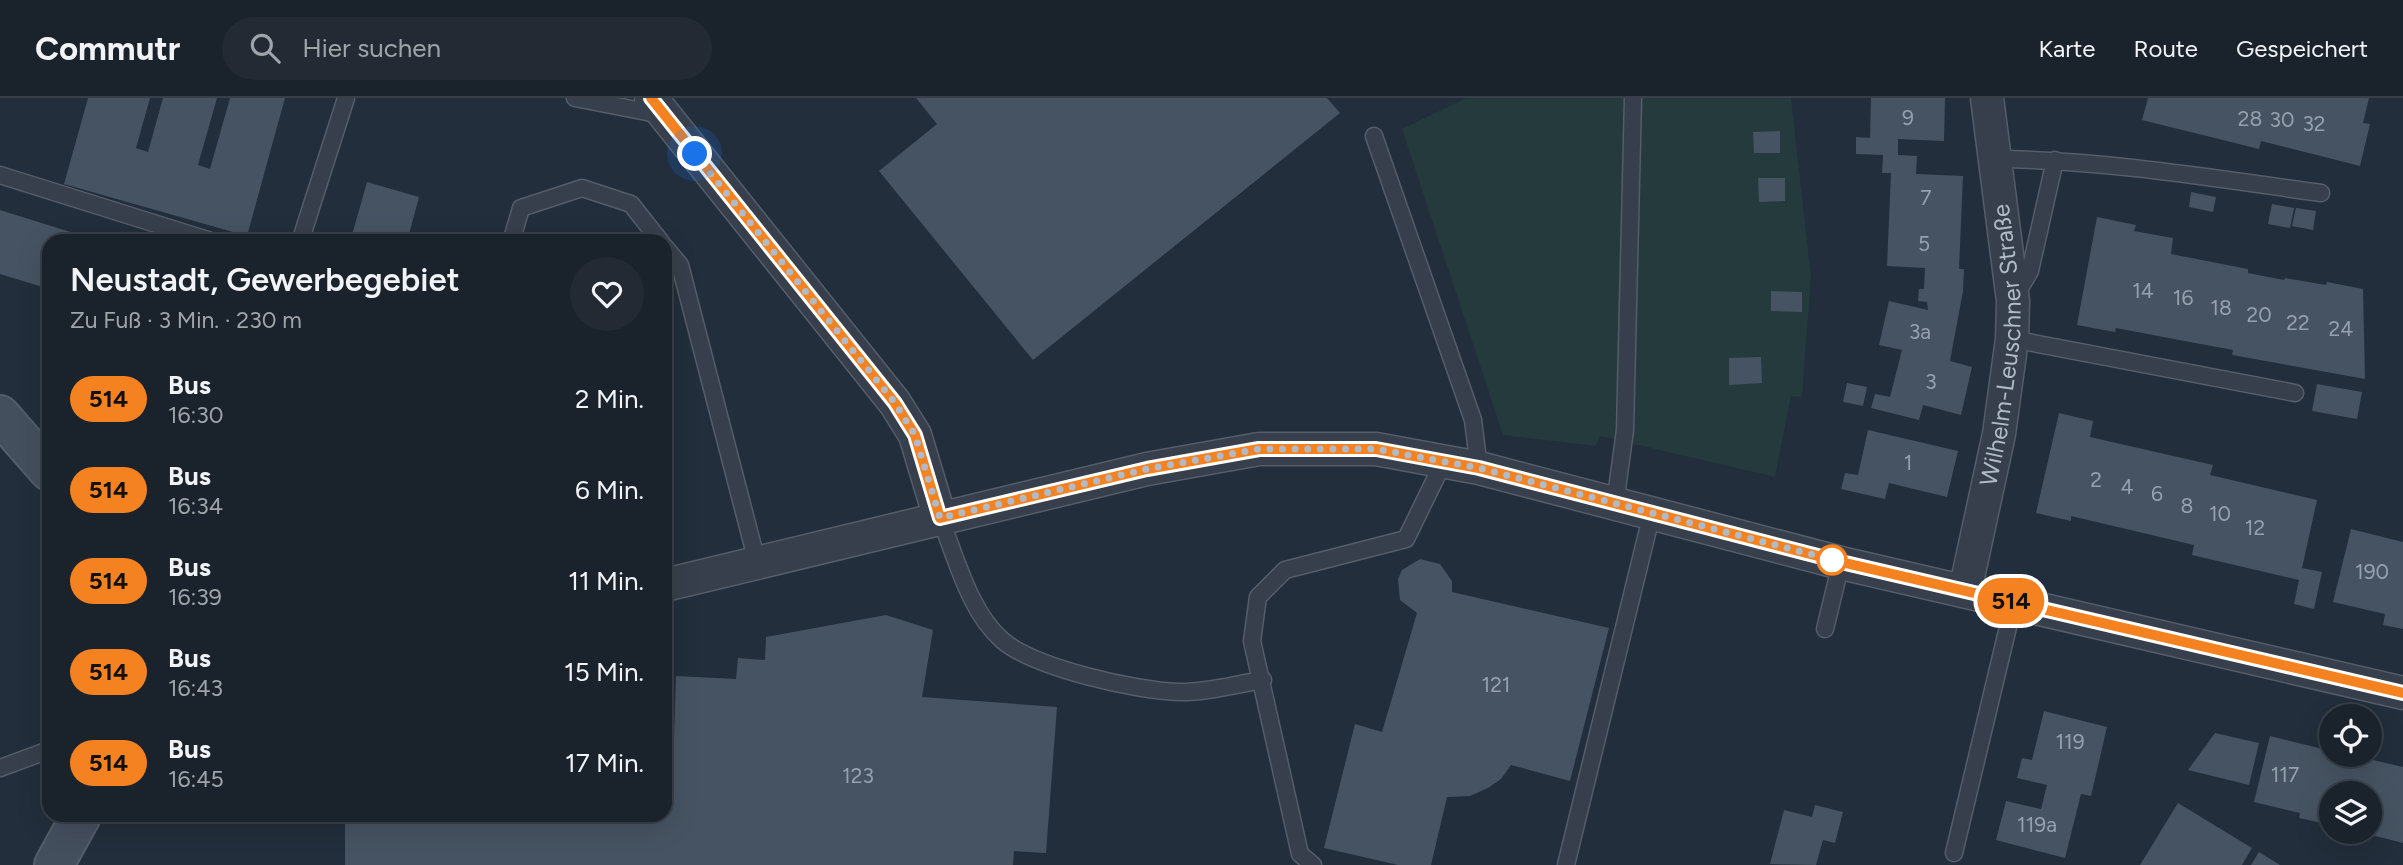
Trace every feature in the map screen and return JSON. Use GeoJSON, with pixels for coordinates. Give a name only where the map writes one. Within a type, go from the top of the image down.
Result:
{"type":"FeatureCollection","features":[{"type":"Feature","properties":{"kind":"street","name":"Wilhelm-Leuschner Straße"},"geometry":{"type":"LineString","coordinates":[[1965,592],[1999,434],[2012,339],[2013,301],[1987,98]]}},
{"type":"Feature","properties":{"kind":"street"},"geometry":{"type":"LineString","coordinates":[[658,106],[895,403],[915,435],[940,518]]}},
{"type":"Feature","properties":{"kind":"street"},"geometry":{"type":"LineString","coordinates":[[0,415],[42,463]]}},
{"type":"Feature","properties":{"kind":"street"},"geometry":{"type":"LineString","coordinates":[[672,583],[1147,469],[1259,449],[1376,449],[1479,468],[1841,562],[2403,693]]}},
{"type":"Feature","properties":{"kind":"street"},"geometry":{"type":"LineString","coordinates":[[55,864],[78,822]]}},
{"type":"Feature","properties":{"kind":"lane"},"geometry":{"type":"LineString","coordinates":[[303,234],[346,98]]}},
{"type":"Feature","properties":{"kind":"lane"},"geometry":{"type":"LineString","coordinates":[[575,98],[658,106]]}},
{"type":"Feature","properties":{"kind":"lane"},"geometry":{"type":"LineString","coordinates":[[1615,504],[1625,430],[1633,98]]}},
{"type":"Feature","properties":{"kind":"lane"},"geometry":{"type":"LineString","coordinates":[[1374,136],[1473,420],[1479,468]]}},
{"type":"Feature","properties":{"kind":"lane"},"geometry":{"type":"LineString","coordinates":[[1994,159],[2055,160],[2321,193]]}},
{"type":"Feature","properties":{"kind":"lane"},"geometry":{"type":"LineString","coordinates":[[2013,301],[2030,271],[2055,160]]}},
{"type":"Feature","properties":{"kind":"lane"},"geometry":{"type":"LineString","coordinates":[[0,175],[188,234]]}},
{"type":"Feature","properties":{"kind":"lane"},"geometry":{"type":"LineString","coordinates":[[514,234],[522,208],[582,188],[631,204],[655,234]]}},
{"type":"Feature","properties":{"kind":"lane"},"geometry":{"type":"LineString","coordinates":[[672,255],[680,265],[757,562]]}},
{"type":"Feature","properties":{"kind":"lane"},"geometry":{"type":"LineString","coordinates":[[2012,339],[2295,393]]}},
{"type":"Feature","properties":{"kind":"lane"},"geometry":{"type":"LineString","coordinates":[[1313,865],[1300,855],[1263,680],[1252,641],[1258,597],[1285,570],[1406,539],[1444,461]]}},
{"type":"Feature","properties":{"kind":"lane"},"geometry":{"type":"LineString","coordinates":[[1566,865],[1652,513]]}},
{"type":"Feature","properties":{"kind":"lane"},"geometry":{"type":"LineString","coordinates":[[940,518],[976,605],[1003,641],[1035,657],[1129,688],[1182,693],[1263,680]]}},
{"type":"Feature","properties":{"kind":"lane"},"geometry":{"type":"LineString","coordinates":[[1825,629],[1841,562]]}},
{"type":"Feature","properties":{"kind":"lane"},"geometry":{"type":"LineString","coordinates":[[1954,853],[2014,602]]}},
{"type":"Feature","properties":{"kind":"lane"},"geometry":{"type":"LineString","coordinates":[[0,768],[42,753]]}},
{"type":"Feature","properties":{"kind":"green space"},"geometry":{"type":"Polygon","coordinates":[[[1466,98],[1791,98],[1811,278],[1802,397],[1791,396],[1775,477],[1600,436],[1596,446],[1503,435],[1402,129],[1466,98]]]}},
{"type":"Feature","properties":{"kind":"building"},"geometry":{"type":"Polygon","coordinates":[[[88,98],[150,98],[136,148],[148,152],[163,98],[217,98],[198,165],[210,169],[230,98],[285,98],[248,234],[64,184],[88,98]]]}},
{"type":"Feature","properties":{"kind":"building"},"geometry":{"type":"Polygon","coordinates":[[[916,98],[1327,98],[1340,113],[1033,360],[879,171],[937,124],[916,98]]]}},
{"type":"Feature","properties":{"kind":"building"},"geometry":{"type":"Polygon","coordinates":[[[1871,98],[1945,98],[1944,141],[1898,139],[1898,155],[1917,156],[1916,174],[1963,176],[1959,269],[1964,269],[1963,291],[1950,361],[1972,367],[1961,415],[1923,405],[1919,420],[1871,408],[1875,394],[1890,397],[1902,350],[1879,345],[1889,301],[1928,310],[1927,302],[1918,301],[1919,289],[1924,289],[1925,268],[1887,266],[1891,173],[1882,173],[1883,155],[1856,154],[1856,137],[1870,138],[1871,98]]]}},
{"type":"Feature","properties":{"kind":"building"},"geometry":{"type":"Polygon","coordinates":[[[2148,98],[2369,98],[2363,123],[2370,124],[2360,166],[2261,141],[2259,149],[2142,120],[2148,98]]]}},
{"type":"Feature","properties":{"kind":"building"},"geometry":{"type":"Polygon","coordinates":[[[1780,131],[1780,153],[1754,153],[1753,132],[1780,131]]]}},
{"type":"Feature","properties":{"kind":"building"},"geometry":{"type":"Polygon","coordinates":[[[1758,178],[1785,178],[1785,201],[1759,202],[1758,178]]]}},
{"type":"Feature","properties":{"kind":"building"},"geometry":{"type":"Polygon","coordinates":[[[367,182],[419,197],[409,234],[352,234],[367,182]]]}},
{"type":"Feature","properties":{"kind":"building"},"geometry":{"type":"Polygon","coordinates":[[[2191,192],[2216,197],[2213,212],[2189,207],[2191,192]]]}},
{"type":"Feature","properties":{"kind":"building"},"geometry":{"type":"Polygon","coordinates":[[[2272,204],[2294,208],[2290,228],[2268,224],[2272,204]]]}},
{"type":"Feature","properties":{"kind":"building"},"geometry":{"type":"Polygon","coordinates":[[[2296,208],[2316,211],[2313,230],[2292,226],[2296,208]]]}},
{"type":"Feature","properties":{"kind":"building"},"geometry":{"type":"Polygon","coordinates":[[[0,210],[77,234],[42,234],[42,287],[0,274],[0,210]]]}},
{"type":"Feature","properties":{"kind":"building"},"geometry":{"type":"Polygon","coordinates":[[[2097,217],[2136,225],[2134,231],[2173,238],[2171,254],[2248,269],[2248,273],[2284,280],[2285,278],[2326,285],[2327,282],[2363,289],[2365,379],[2232,355],[2233,350],[2116,328],[2115,332],[2077,325],[2097,217]]]}},
{"type":"Feature","properties":{"kind":"building"},"geometry":{"type":"Polygon","coordinates":[[[1771,291],[1802,292],[1802,312],[1771,311],[1771,291]]]}},
{"type":"Feature","properties":{"kind":"building"},"geometry":{"type":"Polygon","coordinates":[[[1761,357],[1762,383],[1729,385],[1729,358],[1761,357]]]}},
{"type":"Feature","properties":{"kind":"building"},"geometry":{"type":"Polygon","coordinates":[[[1847,383],[1867,387],[1863,406],[1843,402],[1847,383]]]}},
{"type":"Feature","properties":{"kind":"building"},"geometry":{"type":"Polygon","coordinates":[[[2317,384],[2362,392],[2357,419],[2312,411],[2317,384]]]}},
{"type":"Feature","properties":{"kind":"building"},"geometry":{"type":"Polygon","coordinates":[[[2059,413],[2093,421],[2090,437],[2213,465],[2210,475],[2317,500],[2302,568],[2322,572],[2314,609],[2294,604],[2299,580],[2192,555],[2194,545],[2071,516],[2071,521],[2036,513],[2059,413]]]}},
{"type":"Feature","properties":{"kind":"building"},"geometry":{"type":"Polygon","coordinates":[[[1868,430],[1958,451],[1947,497],[1889,483],[1885,499],[1841,489],[1845,473],[1858,475],[1868,430]]]}},
{"type":"Feature","properties":{"kind":"building"},"geometry":{"type":"Polygon","coordinates":[[[2351,529],[2403,542],[2403,629],[2383,625],[2385,614],[2333,602],[2351,529]]]}},
{"type":"Feature","properties":{"kind":"building"},"geometry":{"type":"Polygon","coordinates":[[[1420,559],[1440,564],[1452,581],[1452,592],[1609,628],[1570,781],[1511,765],[1501,779],[1488,788],[1470,796],[1447,797],[1431,865],[1398,865],[1324,848],[1355,724],[1382,732],[1417,613],[1400,600],[1398,579],[1402,570],[1420,559]]]}},
{"type":"Feature","properties":{"kind":"building"},"geometry":{"type":"Polygon","coordinates":[[[886,615],[933,630],[922,697],[1057,707],[1046,853],[1014,851],[1013,865],[345,865],[345,822],[672,822],[672,736],[676,676],[736,679],[738,658],[765,660],[766,637],[886,615]]]}},
{"type":"Feature","properties":{"kind":"building"},"geometry":{"type":"Polygon","coordinates":[[[2044,711],[2107,727],[2091,796],[2081,794],[2065,858],[1996,840],[2006,801],[2041,809],[2047,785],[2017,778],[2022,758],[2032,760],[2044,711]]]}},
{"type":"Feature","properties":{"kind":"building"},"geometry":{"type":"Polygon","coordinates":[[[2215,733],[2259,743],[2249,785],[2188,770],[2215,733]]]}},
{"type":"Feature","properties":{"kind":"building"},"geometry":{"type":"Polygon","coordinates":[[[2270,736],[2319,748],[2319,767],[2382,767],[2382,762],[2403,767],[2403,843],[2382,838],[2382,781],[2319,781],[2319,822],[2299,818],[2300,813],[2254,802],[2270,736]]]}},
{"type":"Feature","properties":{"kind":"building"},"geometry":{"type":"Polygon","coordinates":[[[2178,803],[2252,848],[2242,865],[2140,865],[2178,803]]]}},
{"type":"Feature","properties":{"kind":"building"},"geometry":{"type":"Polygon","coordinates":[[[1815,805],[1843,812],[1835,843],[1823,840],[1816,865],[1770,864],[1784,810],[1812,817],[1815,805]]]}},
{"type":"Feature","properties":{"kind":"building"},"geometry":{"type":"Polygon","coordinates":[[[2259,852],[2280,865],[2251,865],[2259,852]]]}},
{"type":"Feature","properties":{"kind":"bus line","name":"514"},"geometry":{"type":"LineString","coordinates":[[651,98],[895,403],[915,435],[940,518],[1147,469],[1259,449],[1376,449],[1479,468],[1841,562],[2403,693]]}},
{"type":"Feature","properties":{"kind":"route"},"geometry":{"type":"LineString","coordinates":[[695,154],[895,403],[915,435],[940,518],[1147,469],[1259,449],[1376,449],[1479,468],[1841,562],[1832,560]]}}]}
